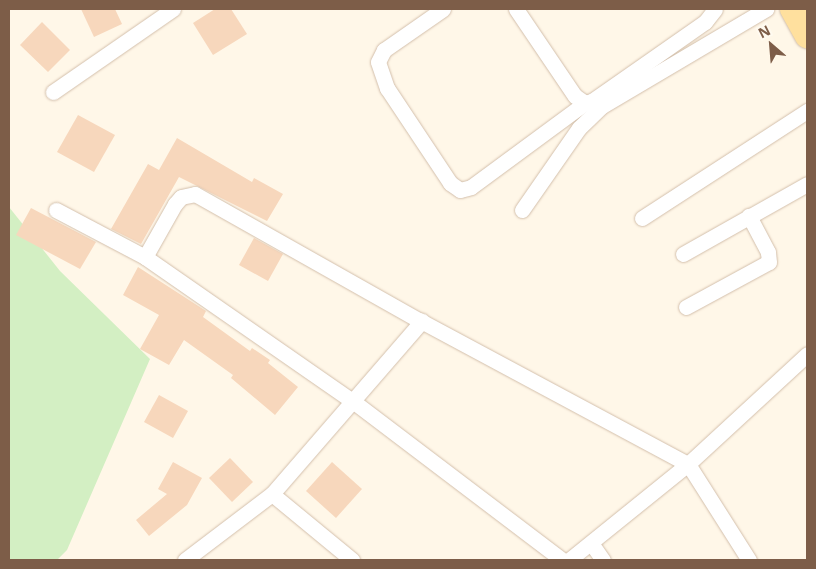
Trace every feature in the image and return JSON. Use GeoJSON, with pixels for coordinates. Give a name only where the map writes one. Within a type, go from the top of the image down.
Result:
{"type":"FeatureCollection","features":[{"type":"Feature","properties":{"kind":"main road"},"geometry":{"type":"LineString","coordinates":[[792,9],[807,36]]}},
{"type":"Feature","properties":{"kind":"street"},"geometry":{"type":"LineString","coordinates":[[53,92],[173,9]]}},
{"type":"Feature","properties":{"kind":"street"},"geometry":{"type":"LineString","coordinates":[[443,9],[384,50],[378,62],[387,88],[450,183],[460,190],[471,186],[585,103],[592,102],[706,22],[715,9]]}},
{"type":"Feature","properties":{"kind":"street"},"geometry":{"type":"LineString","coordinates":[[516,9],[575,96],[585,103]]}},
{"type":"Feature","properties":{"kind":"street"},"geometry":{"type":"LineString","coordinates":[[522,210],[579,128],[602,106],[766,9]]}},
{"type":"Feature","properties":{"kind":"street"},"geometry":{"type":"LineString","coordinates":[[642,218],[807,111]]}},
{"type":"Feature","properties":{"kind":"street"},"geometry":{"type":"LineString","coordinates":[[683,254],[807,184]]}},
{"type":"Feature","properties":{"kind":"street"},"geometry":{"type":"LineString","coordinates":[[145,257],[175,204],[181,197],[195,194],[422,321],[688,464],[749,560]]}},
{"type":"Feature","properties":{"kind":"street"},"geometry":{"type":"LineString","coordinates":[[56,210],[145,257],[354,402],[562,560]]}},
{"type":"Feature","properties":{"kind":"street"},"geometry":{"type":"LineString","coordinates":[[686,308],[769,262],[768,252],[750,216]]}},
{"type":"Feature","properties":{"kind":"street"},"geometry":{"type":"LineString","coordinates":[[185,560],[272,494],[354,402],[422,321]]}},
{"type":"Feature","properties":{"kind":"street"},"geometry":{"type":"LineString","coordinates":[[569,560],[688,464],[807,354]]}},
{"type":"Feature","properties":{"kind":"street"},"geometry":{"type":"LineString","coordinates":[[272,494],[352,560]]}},
{"type":"Feature","properties":{"kind":"street"},"geometry":{"type":"LineString","coordinates":[[591,543],[603,560]]}},
{"type":"Feature","properties":{"kind":"green space"},"geometry":{"type":"Polygon","coordinates":[[[9,207],[60,271],[150,359],[67,550],[57,560],[9,560],[9,207]]]}},
{"type":"Feature","properties":{"kind":"building"},"geometry":{"type":"Polygon","coordinates":[[[81,9],[115,9],[122,24],[94,37],[81,9]]]}},
{"type":"Feature","properties":{"kind":"building"},"geometry":{"type":"Polygon","coordinates":[[[215,9],[231,9],[247,34],[213,55],[193,23],[215,9]]]}},
{"type":"Feature","properties":{"kind":"building"},"geometry":{"type":"Polygon","coordinates":[[[42,22],[70,50],[48,72],[20,45],[42,22]]]}},
{"type":"Feature","properties":{"kind":"building"},"geometry":{"type":"Polygon","coordinates":[[[78,115],[115,135],[94,172],[57,152],[78,115]]]}},
{"type":"Feature","properties":{"kind":"building"},"geometry":{"type":"Polygon","coordinates":[[[177,138],[252,182],[254,178],[283,194],[267,221],[179,177],[141,244],[111,229],[148,164],[159,170],[177,138]]]}},
{"type":"Feature","properties":{"kind":"building"},"geometry":{"type":"Polygon","coordinates":[[[31,208],[96,242],[80,269],[16,235],[31,208]]]}},
{"type":"Feature","properties":{"kind":"building"},"geometry":{"type":"Polygon","coordinates":[[[254,238],[283,254],[268,281],[239,265],[254,238]]]}},
{"type":"Feature","properties":{"kind":"building"},"geometry":{"type":"Polygon","coordinates":[[[138,267],[206,311],[203,317],[250,351],[252,348],[270,360],[268,363],[298,387],[275,415],[231,378],[233,375],[184,340],[169,365],[140,349],[159,315],[123,295],[138,267]]]}},
{"type":"Feature","properties":{"kind":"building"},"geometry":{"type":"Polygon","coordinates":[[[159,395],[188,411],[173,438],[144,422],[159,395]]]}},
{"type":"Feature","properties":{"kind":"building"},"geometry":{"type":"Polygon","coordinates":[[[230,458],[253,482],[232,502],[209,478],[230,458]]]}},
{"type":"Feature","properties":{"kind":"building"},"geometry":{"type":"Polygon","coordinates":[[[173,462],[202,478],[187,505],[149,536],[136,520],[167,494],[158,489],[173,462]]]}},
{"type":"Feature","properties":{"kind":"building"},"geometry":{"type":"Polygon","coordinates":[[[332,462],[362,489],[336,518],[306,491],[332,462]]]}}]}
